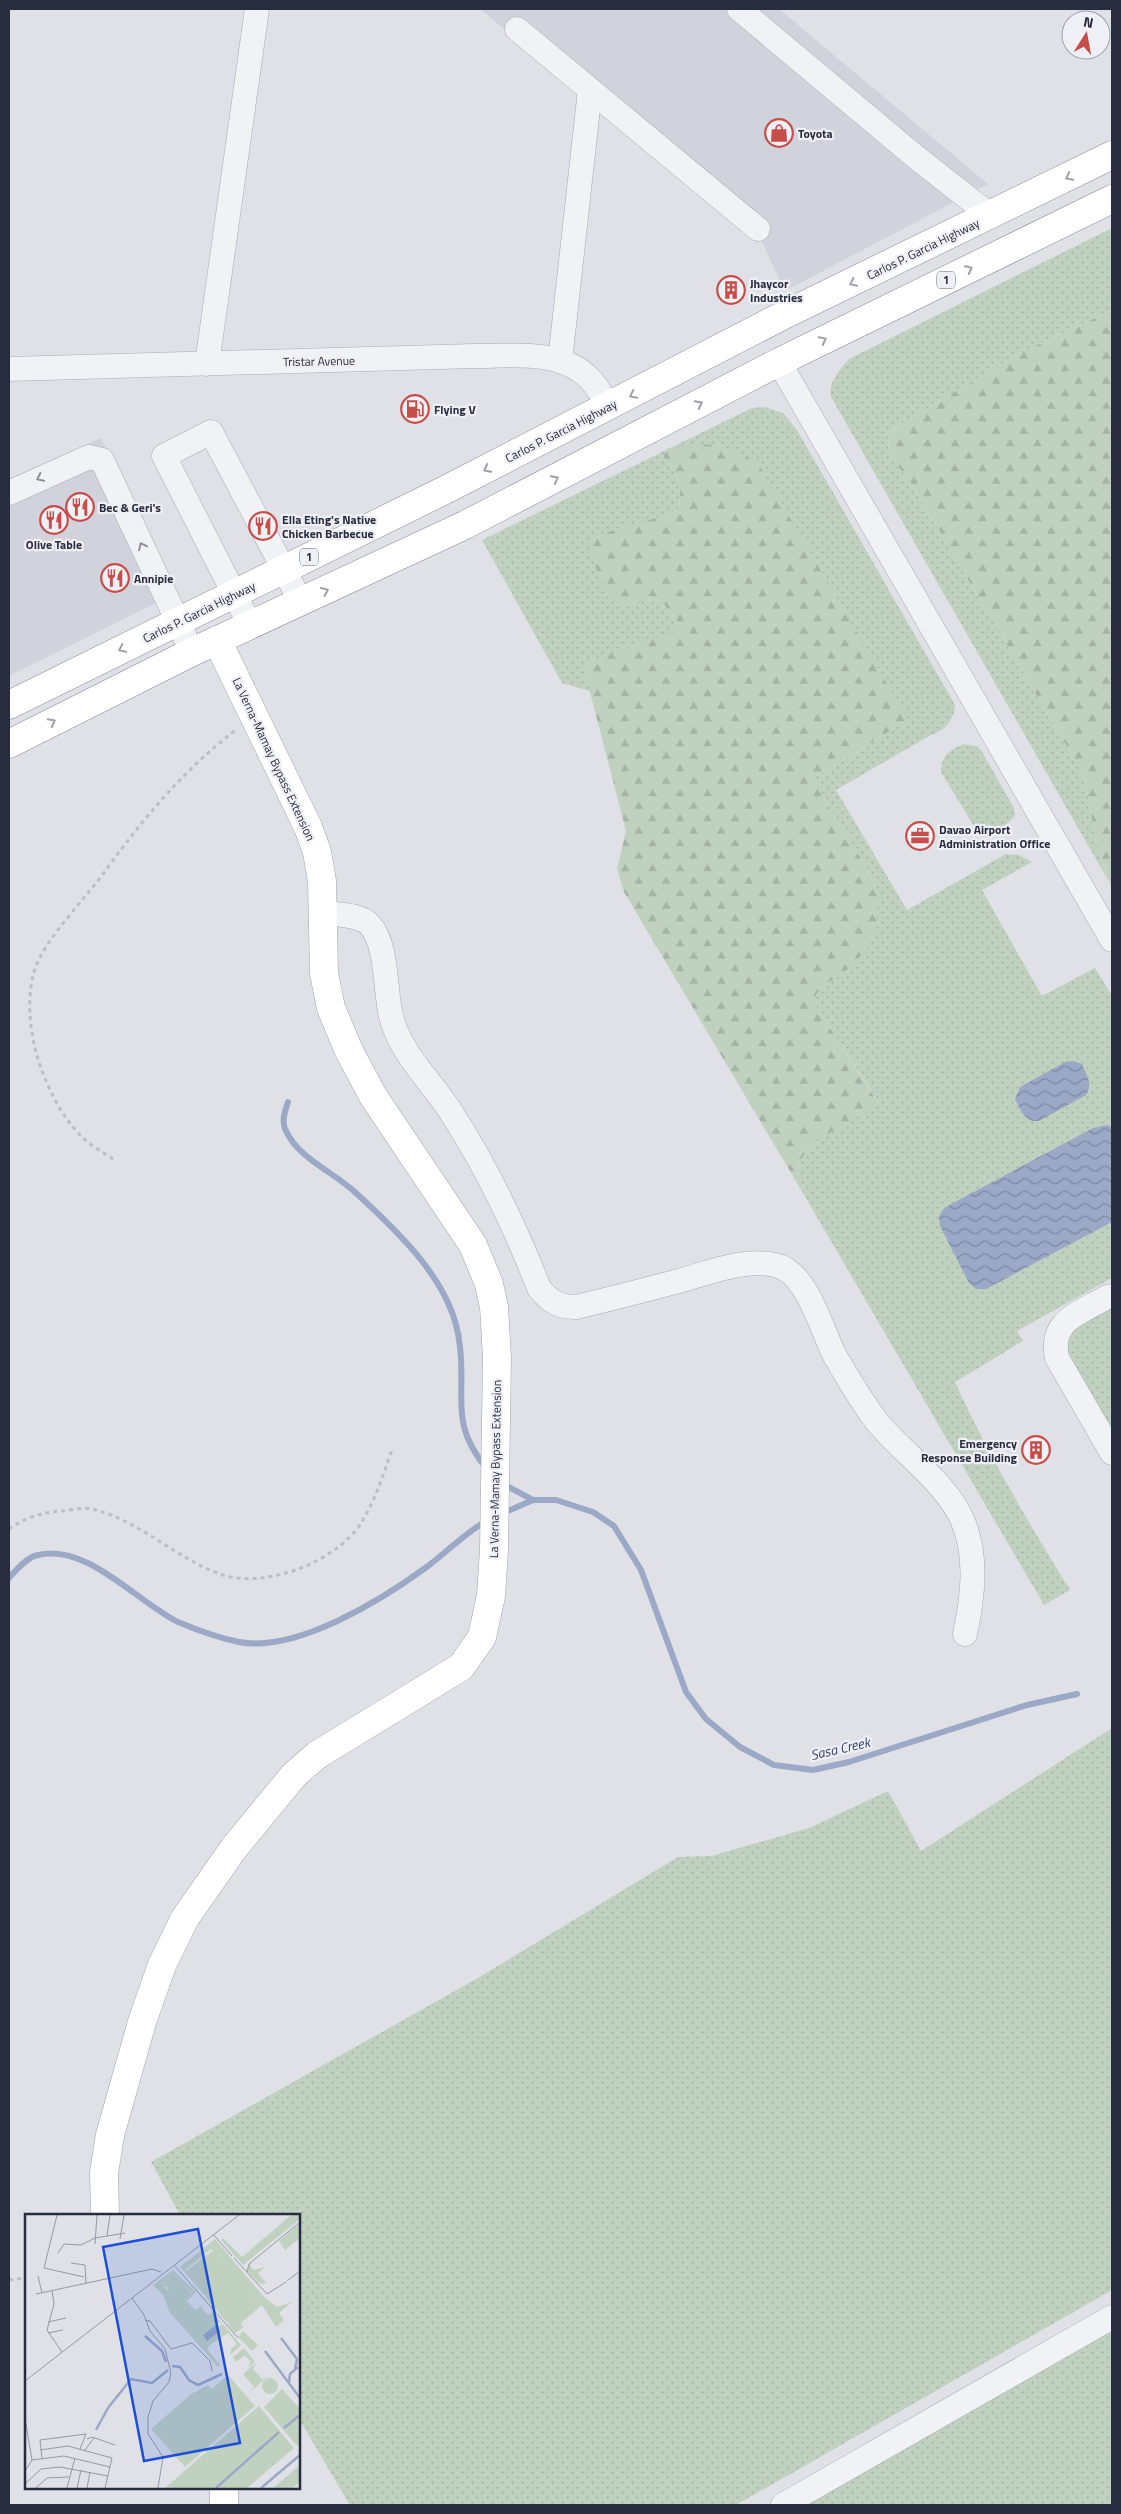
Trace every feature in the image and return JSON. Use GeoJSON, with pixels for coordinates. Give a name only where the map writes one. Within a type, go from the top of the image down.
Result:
{"type":"FeatureCollection","features":[{"type":"Feature","properties":{"kind":"main road","name":"Carlos P. Garcia Highway"},"geometry":{"type":"LineString","coordinates":[[9,705],[448,489],[782,316],[1112,156]]}},
{"type":"Feature","properties":{"kind":"main road","name":"1"},"geometry":{"type":"LineString","coordinates":[[9,744],[192,652],[466,525],[779,362],[1112,198]]}},
{"type":"Feature","properties":{"kind":"main road"},"geometry":{"type":"LineString","coordinates":[[723,348],[779,362],[782,316]]}},
{"type":"Feature","properties":{"kind":"main road"},"geometry":{"type":"LineString","coordinates":[[448,489],[466,525]]}},
{"type":"Feature","properties":{"kind":"main road","name":"La Verna-Mamay Bypass Extension"},"geometry":{"type":"LineString","coordinates":[[105,2214],[104,2173],[110,2135],[142,2022],[162,1965],[185,1918],[234,1848],[294,1775],[317,1755],[461,1666],[473,1653],[482,1637],[488,1615],[494,1550],[497,1358],[494,1306],[482,1263],[445,1200],[373,1096],[349,1051],[331,1008],[324,973],[324,913],[317,852],[308,827],[218,640]]}},
{"type":"Feature","properties":{"kind":"main road"},"geometry":{"type":"LineString","coordinates":[[76,672],[92,702]]}},
{"type":"Feature","properties":{"kind":"main road"},"geometry":{"type":"LineString","coordinates":[[224,2489],[224,2505]]}},
{"type":"Feature","properties":{"kind":"street"},"geometry":{"type":"LineString","coordinates":[[207,364],[257,9]]}},
{"type":"Feature","properties":{"kind":"street"},"geometry":{"type":"LineString","coordinates":[[739,9],[917,158],[991,216]]}},
{"type":"Feature","properties":{"kind":"street"},"geometry":{"type":"LineString","coordinates":[[517,29],[758,229]]}},
{"type":"Feature","properties":{"kind":"street"},"geometry":{"type":"LineString","coordinates":[[560,361],[590,90]]}},
{"type":"Feature","properties":{"kind":"street","name":"Tristar Avenue"},"geometry":{"type":"LineString","coordinates":[[9,369],[514,356],[560,361],[577,369],[589,378],[609,407]]}},
{"type":"Feature","properties":{"kind":"street"},"geometry":{"type":"LineString","coordinates":[[779,362],[1112,940]]}},
{"type":"Feature","properties":{"kind":"street"},"geometry":{"type":"LineString","coordinates":[[250,625],[164,456],[211,432],[301,602]]}},
{"type":"Feature","properties":{"kind":"street"},"geometry":{"type":"LineString","coordinates":[[9,493],[89,457],[102,460],[192,652]]}},
{"type":"Feature","properties":{"kind":"street"},"geometry":{"type":"LineString","coordinates":[[324,913],[353,916],[369,924],[378,936],[392,1020],[404,1049],[448,1108],[480,1160],[500,1198],[539,1288],[549,1300],[562,1307],[576,1307],[724,1268],[753,1264],[775,1265],[791,1271],[802,1283],[835,1356],[877,1422],[943,1491],[962,1519],[969,1545],[973,1576],[965,1634]]}},
{"type":"Feature","properties":{"kind":"street"},"geometry":{"type":"LineString","coordinates":[[1112,1296],[1107,1296],[1061,1324],[1054,1345],[1057,1358],[1112,1453]]}},
{"type":"Feature","properties":{"kind":"street"},"geometry":{"type":"LineString","coordinates":[[783,2505],[1112,2316]]}},
{"type":"Feature","properties":{"kind":"path"},"geometry":{"type":"LineString","coordinates":[[113,1159],[82,1137],[56,1102],[39,1063],[30,1028],[30,996],[36,968],[49,945],[124,845],[183,774],[211,749],[254,716]]}},
{"type":"Feature","properties":{"kind":"path"},"geometry":{"type":"LineString","coordinates":[[9,1529],[17,1523],[39,1514],[90,1508],[119,1519],[224,1575],[250,1578],[277,1576],[304,1568],[333,1550],[360,1525],[377,1492],[392,1450]]}},
{"type":"Feature","properties":{"kind":"path"},"geometry":{"type":"LineString","coordinates":[[9,2280],[25,2278]]}},
{"type":"Feature","properties":{"kind":"shaded area","name":"Toyota"},"geometry":{"type":"Polygon","coordinates":[[[480,9],[779,9],[988,184],[785,291],[762,242],[480,9]]]}},
{"type":"Feature","properties":{"kind":"shaded area"},"geometry":{"type":"Polygon","coordinates":[[[101,438],[174,594],[9,676],[9,479],[101,438]]]}},
{"type":"Feature","properties":{"kind":"green space"},"geometry":{"type":"Polygon","coordinates":[[[1112,228],[1112,310],[1025,351],[894,428],[888,443],[892,457],[911,483],[1085,777],[1096,845],[1109,882],[831,397],[831,386],[849,359],[1112,228]]]}},
{"type":"Feature","properties":{"kind":"green space"},"geometry":{"type":"Polygon","coordinates":[[[1112,310],[1112,888],[1096,845],[1085,777],[911,483],[892,457],[888,443],[894,428],[1025,351],[1112,310]]]}},
{"type":"Feature","properties":{"kind":"green space"},"geometry":{"type":"Polygon","coordinates":[[[764,407],[783,413],[797,430],[955,705],[951,720],[941,731],[836,790],[907,910],[1006,854],[1019,855],[1032,862],[982,890],[1042,996],[1095,968],[1112,996],[1112,1278],[1017,1331],[1023,1341],[955,1382],[1009,1488],[1070,1590],[1044,1605],[797,1183],[800,1162],[810,1145],[879,1103],[816,1006],[816,995],[823,986],[850,968],[878,894],[865,865],[812,779],[908,720],[663,456],[672,469],[680,487],[678,510],[666,515],[624,607],[642,602],[661,601],[677,620],[672,633],[590,661],[584,670],[590,691],[562,683],[482,540],[752,408],[764,407]]]}},
{"type":"Feature","properties":{"kind":"green space"},"geometry":{"type":"Polygon","coordinates":[[[693,444],[727,448],[758,463],[908,720],[812,779],[865,865],[878,894],[877,924],[867,949],[850,968],[823,986],[816,995],[816,1006],[879,1104],[810,1145],[800,1162],[797,1183],[624,892],[617,869],[626,831],[584,669],[590,661],[672,632],[677,620],[661,601],[642,602],[624,607],[609,598],[591,557],[590,543],[598,535],[678,510],[680,487],[672,469],[663,456],[668,448],[693,444]]]}},
{"type":"Feature","properties":{"kind":"green space"},"geometry":{"type":"Polygon","coordinates":[[[964,744],[976,746],[981,750],[1014,808],[1015,816],[994,836],[978,833],[941,772],[942,762],[947,754],[964,744]]]}},
{"type":"Feature","properties":{"kind":"green space"},"geometry":{"type":"Polygon","coordinates":[[[1112,1308],[1112,1431],[1069,1355],[1068,1345],[1073,1330],[1086,1320],[1112,1308]]]}},
{"type":"Feature","properties":{"kind":"green space"},"geometry":{"type":"Polygon","coordinates":[[[1112,1728],[1112,2290],[736,2505],[350,2505],[300,2421],[300,2214],[179,2214],[151,2162],[478,1978],[678,1857],[711,1856],[809,1828],[888,1791],[921,1851],[1112,1728]]]}},
{"type":"Feature","properties":{"kind":"green space"},"geometry":{"type":"Polygon","coordinates":[[[1112,2328],[1112,2505],[803,2505],[1112,2328]]]}},
{"type":"Feature","properties":{"kind":"water"},"geometry":{"type":"Polygon","coordinates":[[[1073,1061],[1082,1064],[1087,1076],[1089,1087],[1086,1095],[1039,1121],[1030,1120],[1026,1117],[1015,1099],[1020,1087],[1065,1062],[1073,1061]]]}},
{"type":"Feature","properties":{"kind":"water"},"geometry":{"type":"Polygon","coordinates":[[[1108,1125],[1112,1128],[1112,1222],[986,1289],[976,1289],[969,1283],[940,1226],[939,1216],[944,1208],[1093,1128],[1108,1125]]]}},
{"type":"Feature","properties":{"kind":"waterway"},"geometry":{"type":"LineString","coordinates":[[288,1102],[284,1124],[286,1131],[299,1150],[347,1185],[390,1226],[422,1261],[442,1291],[456,1323],[460,1347],[463,1424],[475,1453],[487,1469]]}},
{"type":"Feature","properties":{"kind":"waterway"},"geometry":{"type":"LineString","coordinates":[[503,1484],[533,1500]]}},
{"type":"Feature","properties":{"kind":"waterway","name":"Sasa Creek"},"geometry":{"type":"LineString","coordinates":[[501,1514],[533,1500],[556,1500],[593,1512],[614,1526],[641,1570],[686,1692],[706,1719],[740,1747],[774,1765],[813,1770],[849,1762],[1027,1705],[1077,1694]]}},
{"type":"Feature","properties":{"kind":"waterway"},"geometry":{"type":"LineString","coordinates":[[9,1578],[22,1564],[34,1556],[56,1554],[75,1558],[111,1576],[162,1613],[178,1622],[208,1634],[231,1640],[262,1643],[287,1639],[312,1631],[364,1607],[409,1579],[472,1530],[488,1520]]}},
{"type":"Feature","properties":{"kind":"place","name":"Toyota"},"geometry":{"type":"Point","coordinates":[779,133]}},
{"type":"Feature","properties":{"kind":"place","name":"Jhaycor Industries"},"geometry":{"type":"Point","coordinates":[731,290]}},
{"type":"Feature","properties":{"kind":"place","name":"Flying V"},"geometry":{"type":"Point","coordinates":[415,409]}},
{"type":"Feature","properties":{"kind":"place","name":"Bec & Geri's"},"geometry":{"type":"Point","coordinates":[80,507]}},
{"type":"Feature","properties":{"kind":"place","name":"Olive Table"},"geometry":{"type":"Point","coordinates":[54,520]}},
{"type":"Feature","properties":{"kind":"place","name":"Ella Eting's Native Chicken Barbecue"},"geometry":{"type":"Point","coordinates":[263,526]}},
{"type":"Feature","properties":{"kind":"place","name":"Annipie"},"geometry":{"type":"Point","coordinates":[115,578]}},
{"type":"Feature","properties":{"kind":"place","name":"Davao Airport Administration Office"},"geometry":{"type":"Point","coordinates":[920,836]}},
{"type":"Feature","properties":{"kind":"place","name":"Emergency Response Building"},"geometry":{"type":"Point","coordinates":[1036,1450]}}]}
